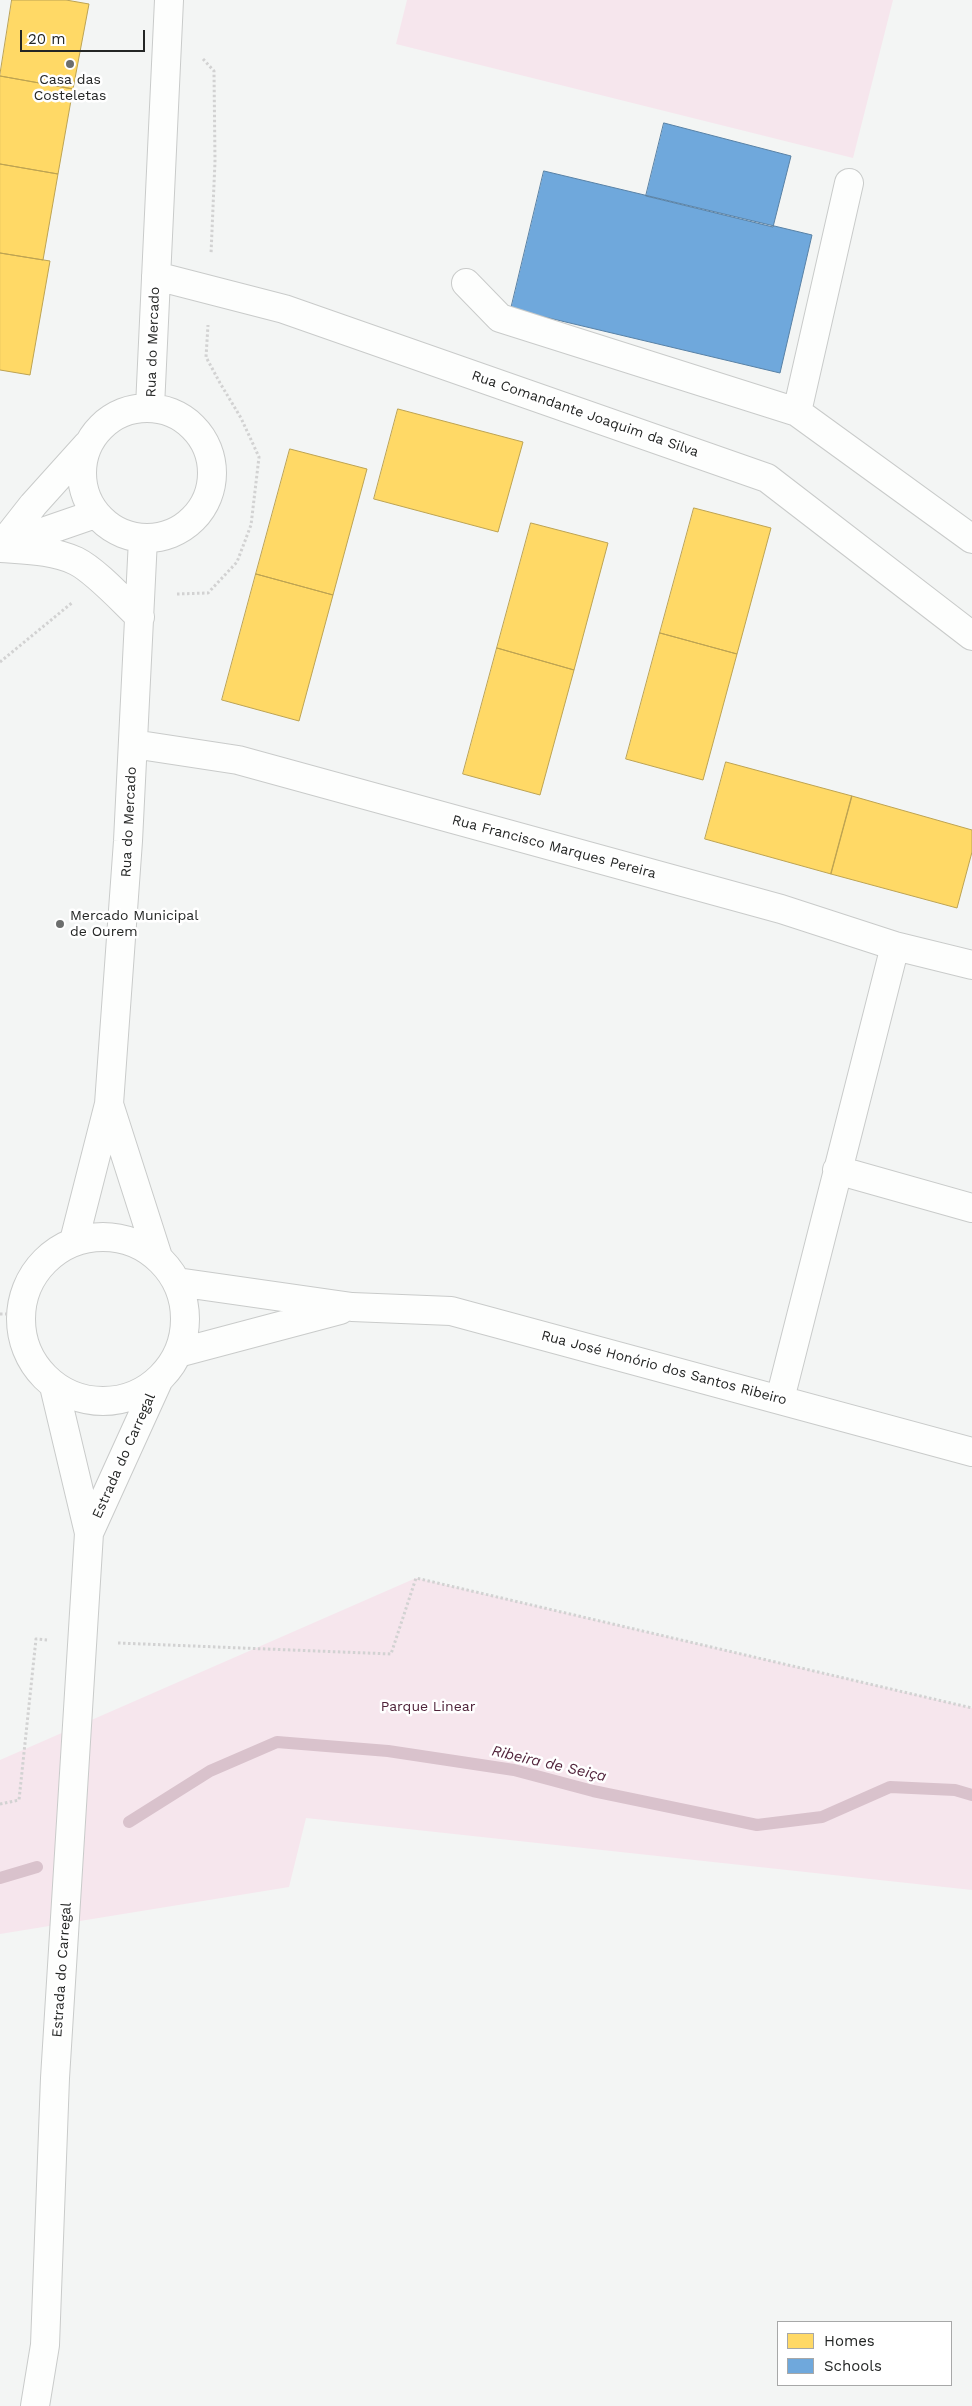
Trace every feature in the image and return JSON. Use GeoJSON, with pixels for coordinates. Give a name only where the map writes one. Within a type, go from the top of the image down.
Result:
{"type":"FeatureCollection","features":[{"type":"Feature","properties":{"kind":"street","name":"Rua do Mercado"},"geometry":{"type":"LineString","coordinates":[[150,407],[169,0]]}},
{"type":"Feature","properties":{"kind":"street"},"geometry":{"type":"LineString","coordinates":[[796,412],[849,183]]}},
{"type":"Feature","properties":{"kind":"street","name":"Rua Comandante Joaquim da Silva"},"geometry":{"type":"LineString","coordinates":[[156,276],[284,309],[767,478],[972,636]]}},
{"type":"Feature","properties":{"kind":"street"},"geometry":{"type":"LineString","coordinates":[[466,283],[500,318],[796,412],[972,539]]}},
{"type":"Feature","properties":{"kind":"street"},"geometry":{"type":"LineString","coordinates":[[0,547],[33,505],[87,445],[95,432],[120,413],[150,407],[167,410],[182,418],[195,429],[205,443],[211,459],[210,493],[202,508],[191,521],[177,532],[161,537],[144,539],[125,535],[109,527],[95,514],[86,498],[81,480],[82,460],[87,445]]}},
{"type":"Feature","properties":{"kind":"street"},"geometry":{"type":"LineString","coordinates":[[0,547],[95,514]]}},
{"type":"Feature","properties":{"kind":"street","name":"Rua do Mercado"},"geometry":{"type":"LineString","coordinates":[[74,1241],[109,1104],[128,841],[144,539]]}},
{"type":"Feature","properties":{"kind":"street"},"geometry":{"type":"LineString","coordinates":[[0,547],[39,551],[77,561],[111,588],[140,617]]}},
{"type":"Feature","properties":{"kind":"street","name":"Rua Francisco Marques Pereira"},"geometry":{"type":"LineString","coordinates":[[133,744],[248,763],[781,909],[894,946],[972,965]]}},
{"type":"Feature","properties":{"kind":"street"},"geometry":{"type":"LineString","coordinates":[[780,1399],[894,946]]}},
{"type":"Feature","properties":{"kind":"street","name":"Rua do Mercado"},"geometry":{"type":"LineString","coordinates":[[109,1104],[158,1257],[177,1282],[186,1317],[178,1353],[159,1379],[138,1393],[110,1401],[70,1394],[54,1386],[36,1368],[10,1314],[29,1280],[46,1258],[74,1241],[106,1236],[123,1239],[158,1257]]}},
{"type":"Feature","properties":{"kind":"street"},"geometry":{"type":"LineString","coordinates":[[837,1170],[972,1208]]}},
{"type":"Feature","properties":{"kind":"street","name":"Rua José Honório dos Santos Ribeiro"},"geometry":{"type":"LineString","coordinates":[[177,1282],[352,1307],[451,1311],[972,1452]]}},
{"type":"Feature","properties":{"kind":"street","name":"Rua José Honório dos Santos Ribeiro"},"geometry":{"type":"LineString","coordinates":[[178,1353],[352,1307]]}},
{"type":"Feature","properties":{"kind":"street","name":"Estrada do Carregal"},"geometry":{"type":"LineString","coordinates":[[90,1534],[159,1379]]}},
{"type":"Feature","properties":{"kind":"street","name":"Estrada do Carregal"},"geometry":{"type":"LineString","coordinates":[[35,2406],[45,2345],[55,2078],[90,1534],[54,1386]]}},
{"type":"Feature","properties":{"kind":"path"},"geometry":{"type":"LineString","coordinates":[[0,1804],[19,1800],[36,1639],[391,1654],[416,1578],[972,1708]]}},
{"type":"Feature","properties":{"kind":"green space"},"geometry":{"type":"Polygon","coordinates":[[[407,0],[893,0],[853,158],[396,44],[407,0]]]}},
{"type":"Feature","properties":{"kind":"green space","name":"Parque Linear"},"geometry":{"type":"Polygon","coordinates":[[[416,1578],[972,1708],[972,1890],[306,1818],[289,1887],[0,1934],[0,1760],[416,1578]]]}},
{"type":"Feature","properties":{"kind":"building: Homes"},"geometry":{"type":"Polygon","coordinates":[[[12,0],[66,0],[89,4],[73,89],[0,76],[12,0]]]}},
{"type":"Feature","properties":{"kind":"building: Homes"},"geometry":{"type":"Polygon","coordinates":[[[0,76],[73,89],[58,174],[0,164],[0,76]]]}},
{"type":"Feature","properties":{"kind":"building: Homes"},"geometry":{"type":"Polygon","coordinates":[[[0,164],[58,174],[43,260],[0,253],[0,164]]]}},
{"type":"Feature","properties":{"kind":"building: Homes"},"geometry":{"type":"Polygon","coordinates":[[[0,253],[50,261],[30,375],[0,370],[0,253]]]}},
{"type":"Feature","properties":{"kind":"building: Homes"},"geometry":{"type":"Polygon","coordinates":[[[398,409],[523,442],[498,532],[374,499],[398,409]]]}},
{"type":"Feature","properties":{"kind":"building: Homes"},"geometry":{"type":"Polygon","coordinates":[[[290,449],[367,469],[333,595],[256,574],[290,449]]]}},
{"type":"Feature","properties":{"kind":"building: Homes"},"geometry":{"type":"Polygon","coordinates":[[[694,508],[771,528],[737,654],[660,633],[694,508]]]}},
{"type":"Feature","properties":{"kind":"building: Homes"},"geometry":{"type":"Polygon","coordinates":[[[531,523],[608,543],[574,670],[497,648],[531,523]]]}},
{"type":"Feature","properties":{"kind":"building: Homes"},"geometry":{"type":"Polygon","coordinates":[[[256,574],[333,595],[299,721],[222,700],[256,574]]]}},
{"type":"Feature","properties":{"kind":"building: Homes"},"geometry":{"type":"Polygon","coordinates":[[[660,633],[737,654],[703,780],[626,759],[660,633]]]}},
{"type":"Feature","properties":{"kind":"building: Homes"},"geometry":{"type":"Polygon","coordinates":[[[497,648],[574,670],[540,795],[463,774],[497,648]]]}},
{"type":"Feature","properties":{"kind":"building: Homes"},"geometry":{"type":"Polygon","coordinates":[[[726,762],[852,796],[831,874],[705,839],[726,762]]]}},
{"type":"Feature","properties":{"kind":"building: Homes"},"geometry":{"type":"Polygon","coordinates":[[[852,796],[972,830],[972,852],[957,908],[831,874],[852,796]]]}},
{"type":"Feature","properties":{"kind":"building: Schools"},"geometry":{"type":"Polygon","coordinates":[[[664,123],[791,156],[773,227],[646,196],[664,123]]]}},
{"type":"Feature","properties":{"kind":"building: Schools"},"geometry":{"type":"Polygon","coordinates":[[[544,171],[812,235],[780,373],[511,309],[544,171]]]}},
{"type":"Feature","properties":{"kind":"waterway","name":"Ribeira de Seiça"},"geometry":{"type":"LineString","coordinates":[[129,1822],[210,1771],[277,1742],[388,1751],[514,1770],[593,1791],[757,1825],[822,1817],[890,1787],[955,1790],[972,1795]]}},
{"type":"Feature","properties":{"kind":"waterway","name":"Ribeira de Seiça"},"geometry":{"type":"LineString","coordinates":[[0,1878],[37,1867]]}},
{"type":"Feature","properties":{"kind":"place","name":"Casa das Costeletas"},"geometry":{"type":"Point","coordinates":[70,64]}},
{"type":"Feature","properties":{"kind":"place","name":"Mercado Municipal de Ourem"},"geometry":{"type":"Point","coordinates":[60,924]}}]}
